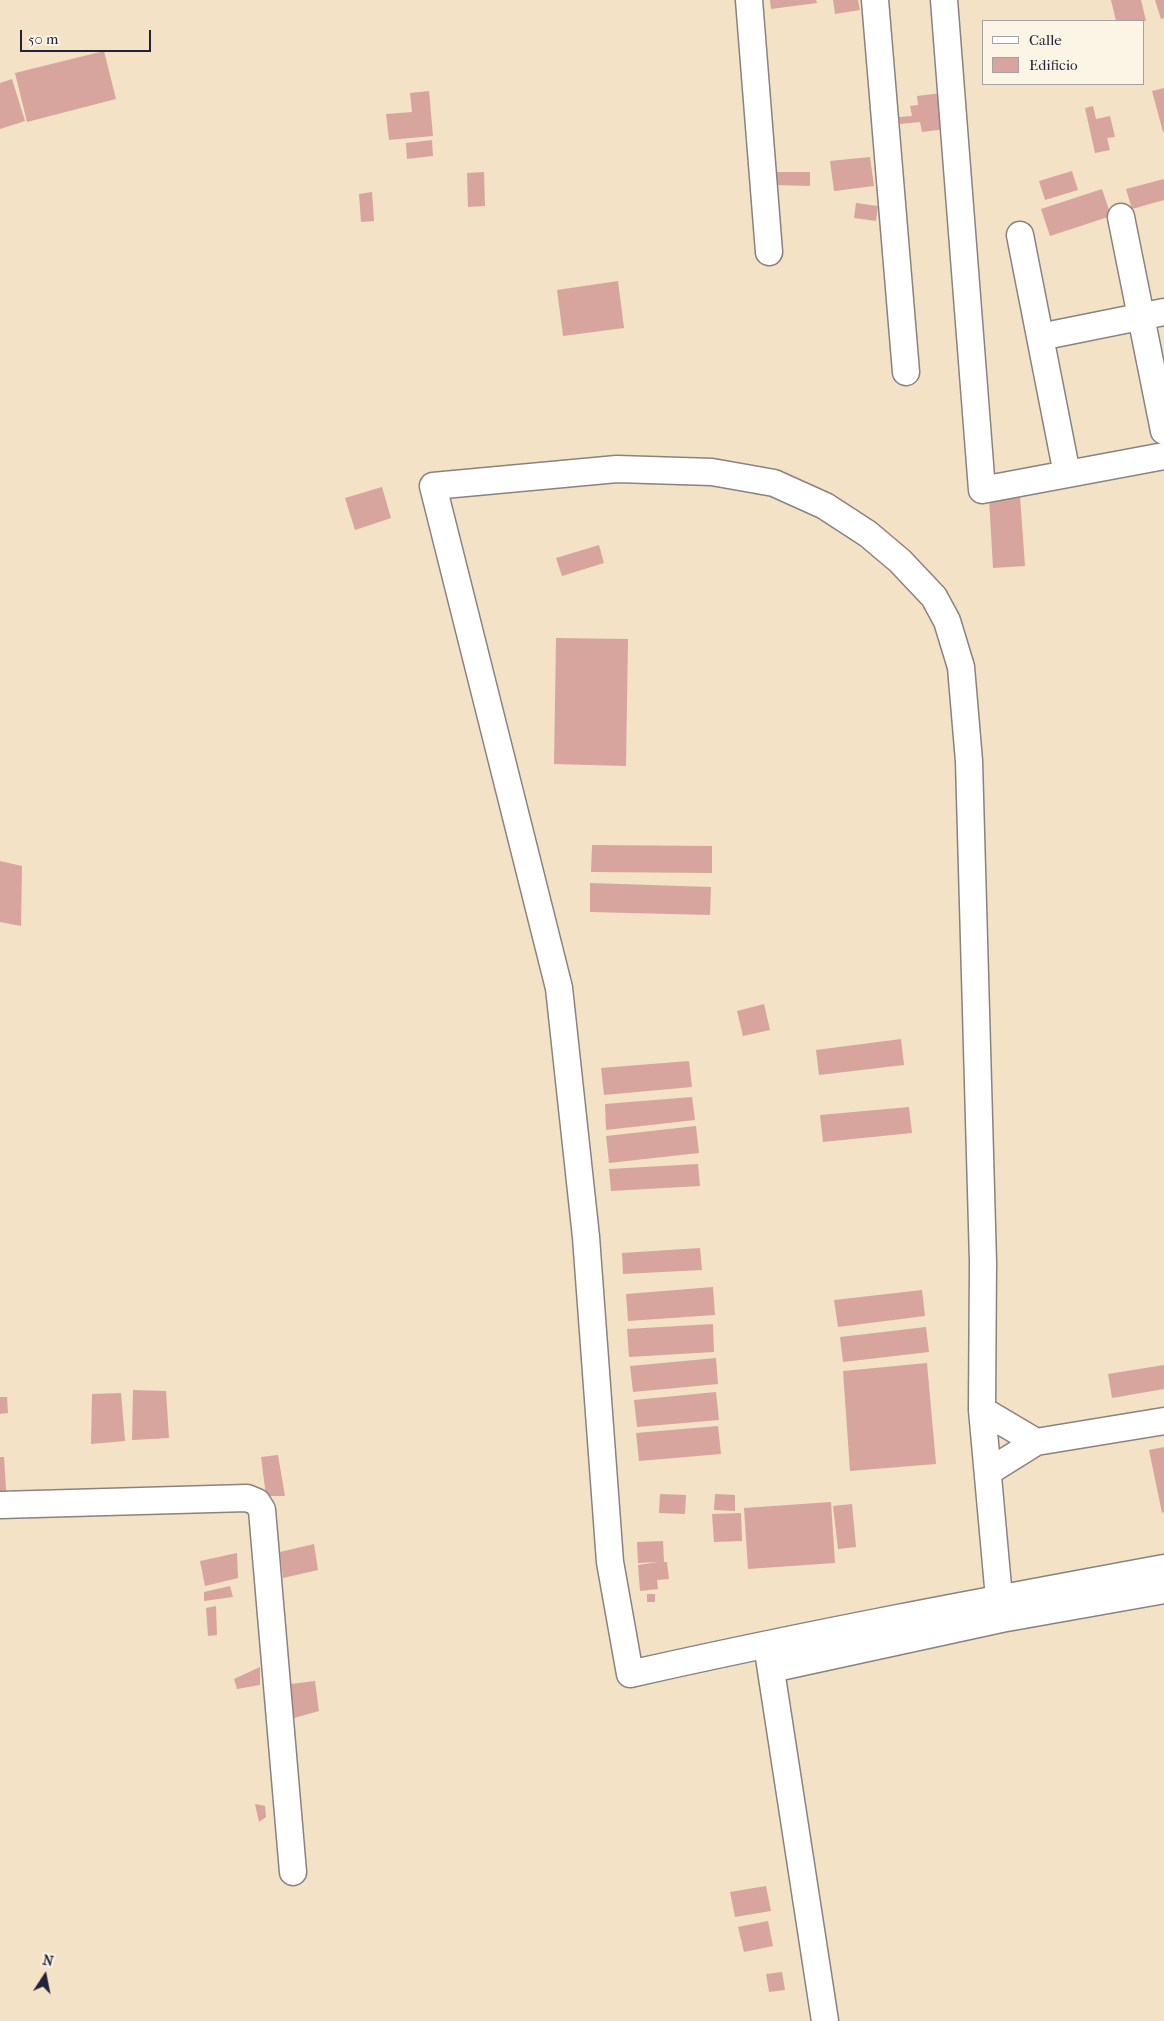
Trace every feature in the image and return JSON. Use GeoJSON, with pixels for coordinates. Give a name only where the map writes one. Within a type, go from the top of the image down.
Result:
{"type":"FeatureCollection","features":[{"type":"Feature","properties":{"kind":"street"},"geometry":{"type":"LineString","coordinates":[[749,0],[769,252]]}},
{"type":"Feature","properties":{"kind":"street"},"geometry":{"type":"LineString","coordinates":[[875,0],[906,372]]}},
{"type":"Feature","properties":{"kind":"street"},"geometry":{"type":"LineString","coordinates":[[944,0],[982,490],[1164,456]]}},
{"type":"Feature","properties":{"kind":"street"},"geometry":{"type":"LineString","coordinates":[[1121,218],[1153,314],[1164,431]]}},
{"type":"Feature","properties":{"kind":"street"},"geometry":{"type":"LineString","coordinates":[[1020,235],[1065,464]]}},
{"type":"Feature","properties":{"kind":"street"},"geometry":{"type":"LineString","coordinates":[[1040,337],[1153,314]]}},
{"type":"Feature","properties":{"kind":"street"},"geometry":{"type":"LineString","coordinates":[[1000,1609],[982,1410],[983,1262],[969,761],[961,666],[947,621],[934,597],[900,560],[868,534],[824,506],[774,483],[712,472],[617,470],[433,486],[558,988],[586,1237],[610,1562],[630,1674],[766,1643],[1000,1609],[1164,1590]]}},
{"type":"Feature","properties":{"kind":"street"},"geometry":{"type":"LineString","coordinates":[[982,1410],[1036,1442]]}},
{"type":"Feature","properties":{"kind":"street"},"geometry":{"type":"LineString","coordinates":[[988,1472],[1036,1442],[1164,1421]]}},
{"type":"Feature","properties":{"kind":"street"},"geometry":{"type":"LineString","coordinates":[[0,1505],[247,1498],[257,1502],[262,1510],[293,1872]]}},
{"type":"Feature","properties":{"kind":"street"},"geometry":{"type":"LineString","coordinates":[[770,1669],[1164,1568]]}},
{"type":"Feature","properties":{"kind":"street"},"geometry":{"type":"LineString","coordinates":[[766,1643],[825,2021]]}},
{"type":"Feature","properties":{"kind":"building"},"geometry":{"type":"Polygon","coordinates":[[[770,0],[816,0],[817,3],[771,9],[770,0]]]}},
{"type":"Feature","properties":{"kind":"building"},"geometry":{"type":"Polygon","coordinates":[[[833,0],[858,0],[860,10],[835,14],[833,0]]]}},
{"type":"Feature","properties":{"kind":"building"},"geometry":{"type":"Polygon","coordinates":[[[1111,0],[1141,0],[1146,21],[1116,20],[1111,0]]]}},
{"type":"Feature","properties":{"kind":"building"},"geometry":{"type":"Polygon","coordinates":[[[1155,0],[1164,0],[1164,18],[1161,19],[1155,0]]]}},
{"type":"Feature","properties":{"kind":"building"},"geometry":{"type":"Polygon","coordinates":[[[104,51],[116,99],[27,122],[15,73],[104,51]]]}},
{"type":"Feature","properties":{"kind":"building"},"geometry":{"type":"Polygon","coordinates":[[[12,79],[25,121],[0,129],[0,83],[12,79]]]}},
{"type":"Feature","properties":{"kind":"building"},"geometry":{"type":"Polygon","coordinates":[[[1164,88],[1164,132],[1163,132],[1152,91],[1164,88]]]}},
{"type":"Feature","properties":{"kind":"building"},"geometry":{"type":"Polygon","coordinates":[[[429,91],[433,136],[389,140],[386,114],[412,112],[410,93],[429,91]]]}},
{"type":"Feature","properties":{"kind":"building"},"geometry":{"type":"Polygon","coordinates":[[[942,93],[946,129],[922,132],[920,122],[900,124],[899,117],[912,116],[910,106],[918,105],[917,96],[942,93]]]}},
{"type":"Feature","properties":{"kind":"building"},"geometry":{"type":"Polygon","coordinates":[[[1093,106],[1096,119],[1110,116],[1115,137],[1107,138],[1110,150],[1095,153],[1085,108],[1093,106]]]}},
{"type":"Feature","properties":{"kind":"building"},"geometry":{"type":"Polygon","coordinates":[[[432,140],[433,156],[407,159],[406,143],[432,140]]]}},
{"type":"Feature","properties":{"kind":"building"},"geometry":{"type":"Polygon","coordinates":[[[870,157],[874,186],[834,191],[830,161],[870,157]]]}},
{"type":"Feature","properties":{"kind":"building"},"geometry":{"type":"Polygon","coordinates":[[[1072,171],[1078,190],[1045,200],[1039,181],[1072,171]]]}},
{"type":"Feature","properties":{"kind":"building"},"geometry":{"type":"Polygon","coordinates":[[[484,172],[485,206],[468,207],[467,173],[484,172]]]}},
{"type":"Feature","properties":{"kind":"building"},"geometry":{"type":"Polygon","coordinates":[[[774,172],[810,172],[810,186],[774,185],[774,172]]]}},
{"type":"Feature","properties":{"kind":"building"},"geometry":{"type":"Polygon","coordinates":[[[1164,179],[1164,200],[1132,209],[1126,189],[1164,179]]]}},
{"type":"Feature","properties":{"kind":"building"},"geometry":{"type":"Polygon","coordinates":[[[1102,189],[1111,216],[1050,236],[1041,209],[1102,189]]]}},
{"type":"Feature","properties":{"kind":"building"},"geometry":{"type":"Polygon","coordinates":[[[372,192],[374,221],[361,222],[359,194],[372,192]]]}},
{"type":"Feature","properties":{"kind":"building"},"geometry":{"type":"Polygon","coordinates":[[[856,203],[878,206],[876,221],[854,218],[856,203]]]}},
{"type":"Feature","properties":{"kind":"building"},"geometry":{"type":"Polygon","coordinates":[[[618,281],[624,328],[563,336],[557,290],[618,281]]]}},
{"type":"Feature","properties":{"kind":"building"},"geometry":{"type":"Polygon","coordinates":[[[382,487],[391,518],[355,530],[345,498],[382,487]]]}},
{"type":"Feature","properties":{"kind":"building"},"geometry":{"type":"Polygon","coordinates":[[[1020,496],[1025,566],[993,568],[989,498],[1020,496]]]}},
{"type":"Feature","properties":{"kind":"building"},"geometry":{"type":"Polygon","coordinates":[[[599,545],[604,563],[562,576],[556,558],[599,545]]]}},
{"type":"Feature","properties":{"kind":"building"},"geometry":{"type":"Polygon","coordinates":[[[556,638],[628,639],[626,766],[554,764],[556,638]]]}},
{"type":"Feature","properties":{"kind":"building"},"geometry":{"type":"Polygon","coordinates":[[[592,845],[712,846],[712,873],[591,872],[592,845]]]}},
{"type":"Feature","properties":{"kind":"building"},"geometry":{"type":"Polygon","coordinates":[[[0,861],[22,866],[21,926],[0,922],[0,861]]]}},
{"type":"Feature","properties":{"kind":"building"},"geometry":{"type":"Polygon","coordinates":[[[590,883],[711,887],[710,915],[590,912],[590,883]]]}},
{"type":"Feature","properties":{"kind":"building"},"geometry":{"type":"Polygon","coordinates":[[[764,1004],[770,1030],[743,1036],[737,1011],[764,1004]]]}},
{"type":"Feature","properties":{"kind":"building"},"geometry":{"type":"Polygon","coordinates":[[[901,1039],[904,1065],[819,1075],[816,1050],[901,1039]]]}},
{"type":"Feature","properties":{"kind":"building"},"geometry":{"type":"Polygon","coordinates":[[[689,1061],[692,1087],[604,1095],[601,1068],[689,1061]]]}},
{"type":"Feature","properties":{"kind":"building"},"geometry":{"type":"Polygon","coordinates":[[[692,1097],[695,1120],[606,1130],[605,1104],[692,1097]]]}},
{"type":"Feature","properties":{"kind":"building"},"geometry":{"type":"Polygon","coordinates":[[[909,1107],[912,1133],[823,1142],[820,1115],[909,1107]]]}},
{"type":"Feature","properties":{"kind":"building"},"geometry":{"type":"Polygon","coordinates":[[[696,1126],[699,1153],[609,1163],[606,1136],[696,1126]]]}},
{"type":"Feature","properties":{"kind":"building"},"geometry":{"type":"Polygon","coordinates":[[[698,1164],[700,1186],[611,1191],[609,1169],[698,1164]]]}},
{"type":"Feature","properties":{"kind":"building"},"geometry":{"type":"Polygon","coordinates":[[[700,1248],[702,1270],[623,1274],[622,1253],[700,1248]]]}},
{"type":"Feature","properties":{"kind":"building"},"geometry":{"type":"Polygon","coordinates":[[[713,1287],[715,1315],[628,1321],[626,1294],[713,1287]]]}},
{"type":"Feature","properties":{"kind":"building"},"geometry":{"type":"Polygon","coordinates":[[[922,1290],[925,1316],[838,1327],[834,1300],[922,1290]]]}},
{"type":"Feature","properties":{"kind":"building"},"geometry":{"type":"Polygon","coordinates":[[[713,1324],[714,1352],[629,1357],[627,1329],[713,1324]]]}},
{"type":"Feature","properties":{"kind":"building"},"geometry":{"type":"Polygon","coordinates":[[[926,1327],[929,1352],[843,1362],[840,1337],[926,1327]]]}},
{"type":"Feature","properties":{"kind":"building"},"geometry":{"type":"Polygon","coordinates":[[[716,1358],[718,1384],[633,1392],[630,1366],[716,1358]]]}},
{"type":"Feature","properties":{"kind":"building"},"geometry":{"type":"Polygon","coordinates":[[[927,1363],[936,1464],[850,1471],[843,1371],[927,1363]]]}},
{"type":"Feature","properties":{"kind":"building"},"geometry":{"type":"Polygon","coordinates":[[[1164,1365],[1164,1389],[1112,1398],[1108,1374],[1164,1365]]]}},
{"type":"Feature","properties":{"kind":"building"},"geometry":{"type":"Polygon","coordinates":[[[133,1390],[166,1391],[169,1438],[132,1440],[133,1390]]]}},
{"type":"Feature","properties":{"kind":"building"},"geometry":{"type":"Polygon","coordinates":[[[716,1392],[719,1420],[637,1427],[634,1400],[716,1392]]]}},
{"type":"Feature","properties":{"kind":"building"},"geometry":{"type":"Polygon","coordinates":[[[121,1393],[125,1441],[91,1444],[92,1394],[121,1393]]]}},
{"type":"Feature","properties":{"kind":"building"},"geometry":{"type":"Polygon","coordinates":[[[0,1397],[7,1397],[8,1413],[0,1414],[0,1397]]]}},
{"type":"Feature","properties":{"kind":"building"},"geometry":{"type":"Polygon","coordinates":[[[718,1426],[721,1454],[639,1461],[636,1433],[718,1426]]]}},
{"type":"Feature","properties":{"kind":"building"},"geometry":{"type":"Polygon","coordinates":[[[1164,1447],[1164,1512],[1162,1513],[1149,1450],[1164,1447]]]}},
{"type":"Feature","properties":{"kind":"building"},"geometry":{"type":"Polygon","coordinates":[[[278,1455],[285,1496],[266,1496],[261,1457],[278,1455]]]}},
{"type":"Feature","properties":{"kind":"building"},"geometry":{"type":"Polygon","coordinates":[[[0,1457],[4,1457],[7,1504],[0,1505],[0,1457]]]}},
{"type":"Feature","properties":{"kind":"building"},"geometry":{"type":"Polygon","coordinates":[[[660,1494],[686,1495],[685,1514],[659,1513],[660,1494]]]}},
{"type":"Feature","properties":{"kind":"building"},"geometry":{"type":"Polygon","coordinates":[[[715,1494],[735,1495],[735,1511],[714,1510],[715,1494]]]}},
{"type":"Feature","properties":{"kind":"building"},"geometry":{"type":"Polygon","coordinates":[[[831,1502],[835,1563],[748,1569],[744,1508],[831,1502]]]}},
{"type":"Feature","properties":{"kind":"building"},"geometry":{"type":"Polygon","coordinates":[[[852,1504],[856,1547],[838,1549],[833,1506],[852,1504]]]}},
{"type":"Feature","properties":{"kind":"building"},"geometry":{"type":"Polygon","coordinates":[[[741,1513],[742,1541],[714,1542],[712,1514],[741,1513]]]}},
{"type":"Feature","properties":{"kind":"building"},"geometry":{"type":"Polygon","coordinates":[[[663,1541],[664,1562],[667,1562],[669,1579],[657,1580],[658,1589],[640,1591],[638,1565],[658,1562],[638,1563],[637,1542],[663,1541]]]}},
{"type":"Feature","properties":{"kind":"building"},"geometry":{"type":"Polygon","coordinates":[[[314,1544],[318,1570],[283,1578],[280,1552],[314,1544]]]}},
{"type":"Feature","properties":{"kind":"building"},"geometry":{"type":"Polygon","coordinates":[[[237,1553],[238,1578],[205,1586],[200,1561],[237,1553]]]}},
{"type":"Feature","properties":{"kind":"building"},"geometry":{"type":"Polygon","coordinates":[[[230,1586],[233,1597],[204,1601],[204,1592],[230,1586]]]}},
{"type":"Feature","properties":{"kind":"building"},"geometry":{"type":"Polygon","coordinates":[[[647,1594],[655,1594],[655,1602],[647,1602],[647,1594]]]}},
{"type":"Feature","properties":{"kind":"building"},"geometry":{"type":"Polygon","coordinates":[[[216,1606],[217,1635],[208,1636],[206,1608],[216,1606]]]}},
{"type":"Feature","properties":{"kind":"building"},"geometry":{"type":"Polygon","coordinates":[[[260,1667],[260,1685],[237,1689],[234,1679],[260,1667]]]}},
{"type":"Feature","properties":{"kind":"building"},"geometry":{"type":"Polygon","coordinates":[[[315,1681],[319,1711],[287,1720],[283,1685],[315,1681]]]}},
{"type":"Feature","properties":{"kind":"building"},"geometry":{"type":"Polygon","coordinates":[[[255,1804],[265,1806],[266,1817],[259,1822],[255,1804]]]}},
{"type":"Feature","properties":{"kind":"building"},"geometry":{"type":"Polygon","coordinates":[[[766,1886],[771,1911],[735,1917],[730,1892],[766,1886]]]}},
{"type":"Feature","properties":{"kind":"building"},"geometry":{"type":"Polygon","coordinates":[[[768,1921],[773,1946],[744,1952],[738,1927],[768,1921]]]}},
{"type":"Feature","properties":{"kind":"building"},"geometry":{"type":"Polygon","coordinates":[[[782,1972],[785,1990],[769,1992],[766,1974],[782,1972]]]}}]}
